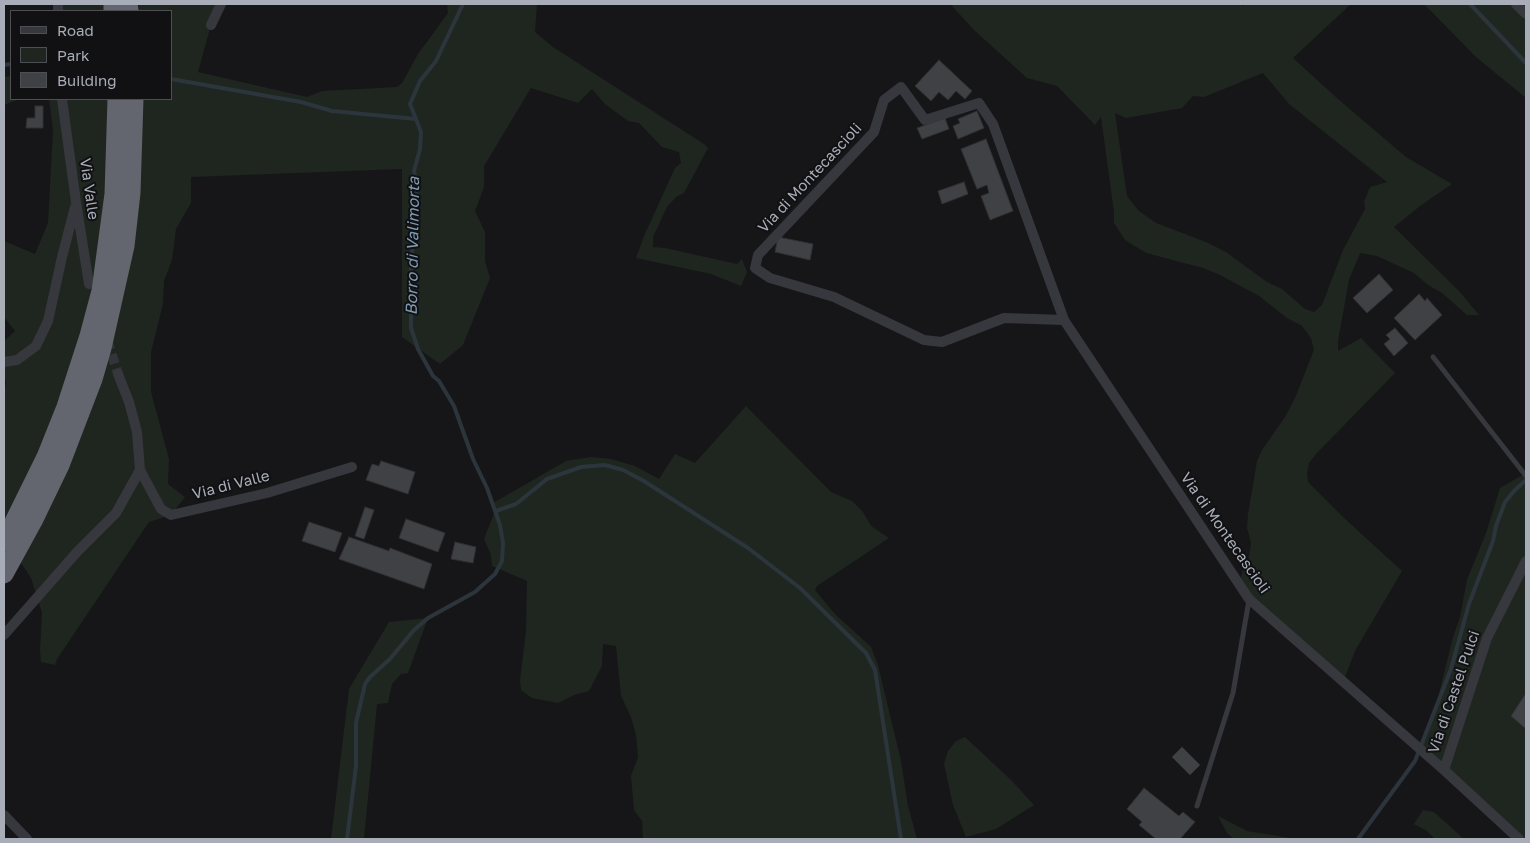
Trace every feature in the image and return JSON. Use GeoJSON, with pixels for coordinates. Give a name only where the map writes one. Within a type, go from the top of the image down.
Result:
{"type":"FeatureCollection","features":[{"type":"Feature","properties":{"kind":"highway"},"geometry":{"type":"LineString","coordinates":[[4,542],[46,457],[66,407],[101,291],[114,194],[118,100]]}},
{"type":"Feature","properties":{"kind":"highway"},"geometry":{"type":"LineString","coordinates":[[4,574],[33,521],[60,465],[93,379],[102,348],[125,246],[131,193],[134,100]]}},
{"type":"Feature","properties":{"kind":"street"},"geometry":{"type":"LineString","coordinates":[[211,25],[221,4]]}},
{"type":"Feature","properties":{"kind":"street"},"geometry":{"type":"LineString","coordinates":[[1516,4],[1526,14]]}},
{"type":"Feature","properties":{"kind":"street","name":"Via di Montecascioli"},"geometry":{"type":"LineString","coordinates":[[1064,320],[1004,318],[942,342],[924,340],[834,297],[770,278],[756,268],[758,255],[874,132],[884,100],[901,87],[925,120],[980,103],[993,124],[1064,320],[1249,599],[1444,770]]}},
{"type":"Feature","properties":{"kind":"street","name":"Via Valle"},"geometry":{"type":"LineString","coordinates":[[62,100],[89,284]]}},
{"type":"Feature","properties":{"kind":"street"},"geometry":{"type":"LineString","coordinates":[[4,362],[17,360],[36,346],[48,321],[76,202]]}},
{"type":"Feature","properties":{"kind":"street","name":"Via di Valle"},"geometry":{"type":"LineString","coordinates":[[118,374],[129,402],[137,432],[140,470],[161,509],[171,515],[267,493],[352,467]]}},
{"type":"Feature","properties":{"kind":"street"},"geometry":{"type":"LineString","coordinates":[[4,635],[77,552],[116,513],[140,470]]}},
{"type":"Feature","properties":{"kind":"street","name":"Via di Castel Pulci"},"geometry":{"type":"LineString","coordinates":[[1518,839],[1444,770],[1487,638],[1526,561]]}},
{"type":"Feature","properties":{"kind":"street"},"geometry":{"type":"LineString","coordinates":[[4,814],[27,839]]}},
{"type":"Feature","properties":{"kind":"lane"},"geometry":{"type":"LineString","coordinates":[[1433,357],[1526,476]]}},
{"type":"Feature","properties":{"kind":"lane"},"geometry":{"type":"LineString","coordinates":[[1196,806],[1233,693],[1249,599]]}},
{"type":"Feature","properties":{"kind":"green space"},"geometry":{"type":"Polygon","coordinates":[[[58,4],[113,4],[113,10],[58,10],[58,4]]]}},
{"type":"Feature","properties":{"kind":"green space"},"geometry":{"type":"Polygon","coordinates":[[[128,4],[221,4],[211,25],[198,72],[307,97],[322,91],[397,87],[402,83],[418,54],[448,13],[447,4],[537,4],[535,32],[553,47],[708,148],[684,193],[676,197],[667,207],[653,237],[653,247],[737,264],[742,259],[747,272],[741,286],[711,274],[636,258],[675,168],[681,163],[679,152],[662,147],[639,123],[628,121],[605,104],[592,89],[578,103],[531,88],[484,166],[484,187],[475,211],[485,232],[485,261],[490,278],[463,345],[440,364],[402,337],[402,169],[191,177],[191,203],[176,229],[172,260],[164,281],[163,304],[151,352],[151,392],[169,459],[168,484],[185,497],[171,515],[149,522],[57,659],[55,665],[41,662],[42,613],[31,578],[15,554],[60,465],[134,100],[172,100],[172,10],[129,10],[128,4]]]}},
{"type":"Feature","properties":{"kind":"green space"},"geometry":{"type":"Polygon","coordinates":[[[954,4],[1239,4],[1243,6],[1245,4],[1351,4],[1293,58],[1406,157],[1452,184],[1394,227],[1460,292],[1479,315],[1467,315],[1442,293],[1428,285],[1414,273],[1377,256],[1360,253],[1349,280],[1338,341],[1338,351],[1361,338],[1395,373],[1316,454],[1309,463],[1308,482],[1402,571],[1355,651],[1343,682],[1239,585],[1243,570],[1248,563],[1251,543],[1247,528],[1248,514],[1257,461],[1295,398],[1314,350],[1311,338],[1302,326],[1287,318],[1259,296],[1220,275],[1203,268],[1146,253],[1125,240],[1114,223],[1101,117],[1095,125],[1057,86],[1027,78],[975,31],[952,6],[954,4]],[[1263,73],[1204,97],[1193,96],[1182,108],[1126,118],[1115,113],[1127,196],[1138,210],[1156,223],[1206,242],[1226,252],[1267,282],[1282,289],[1305,309],[1314,312],[1322,305],[1343,250],[1365,209],[1364,202],[1370,187],[1387,182],[1289,104],[1263,73]]]}},
{"type":"Feature","properties":{"kind":"green space"},"geometry":{"type":"Polygon","coordinates":[[[1424,4],[1516,4],[1526,14],[1526,98],[1476,57],[1424,4]]]}},
{"type":"Feature","properties":{"kind":"green space"},"geometry":{"type":"Polygon","coordinates":[[[10,76],[10,100],[17,100],[4,105],[4,77],[10,76]]]}},
{"type":"Feature","properties":{"kind":"green space"},"geometry":{"type":"Polygon","coordinates":[[[49,100],[117,100],[101,291],[4,542],[4,391],[6,383],[4,341],[15,331],[4,317],[4,241],[35,254],[48,223],[53,130],[49,100]]]}},
{"type":"Feature","properties":{"kind":"green space"},"geometry":{"type":"Polygon","coordinates":[[[746,406],[831,492],[852,501],[863,512],[871,526],[889,538],[817,586],[815,590],[835,614],[871,647],[878,665],[901,761],[908,806],[917,839],[643,839],[642,821],[634,810],[631,776],[638,757],[636,735],[631,717],[621,696],[616,646],[603,644],[602,666],[589,691],[574,695],[558,703],[532,698],[521,690],[520,680],[526,631],[527,581],[492,566],[491,555],[484,539],[495,511],[493,503],[566,461],[591,457],[611,459],[635,466],[659,479],[675,454],[695,463],[746,406]]]}},
{"type":"Feature","properties":{"kind":"green space"},"geometry":{"type":"Polygon","coordinates":[[[1526,473],[1526,839],[1519,839],[1420,749],[1433,718],[1453,637],[1460,617],[1467,580],[1486,533],[1500,488],[1526,473]]]}},
{"type":"Feature","properties":{"kind":"green space"},"geometry":{"type":"Polygon","coordinates":[[[428,618],[408,673],[401,674],[392,684],[388,703],[377,704],[364,839],[331,839],[349,689],[389,622],[428,618]]]}},
{"type":"Feature","properties":{"kind":"green space"},"geometry":{"type":"Polygon","coordinates":[[[965,737],[1011,780],[1034,805],[996,829],[966,837],[953,805],[944,764],[948,751],[956,741],[965,737]]]}},
{"type":"Feature","properties":{"kind":"green space"},"geometry":{"type":"Polygon","coordinates":[[[1423,810],[1434,812],[1464,839],[1435,839],[1427,831],[1414,824],[1423,810]]]}},
{"type":"Feature","properties":{"kind":"green space"},"geometry":{"type":"Polygon","coordinates":[[[1218,816],[1247,831],[1297,839],[1234,839],[1227,833],[1218,816]]]}},
{"type":"Feature","properties":{"kind":"building"},"geometry":{"type":"Polygon","coordinates":[[[939,60],[972,91],[965,99],[956,91],[948,100],[939,92],[931,101],[915,86],[939,60]]]}},
{"type":"Feature","properties":{"kind":"building"},"geometry":{"type":"Polygon","coordinates":[[[35,106],[43,106],[43,128],[26,128],[27,118],[35,118],[35,106]]]}},
{"type":"Feature","properties":{"kind":"building"},"geometry":{"type":"Polygon","coordinates":[[[977,111],[984,128],[958,139],[953,126],[960,123],[958,119],[977,111]]]}},
{"type":"Feature","properties":{"kind":"building"},"geometry":{"type":"Polygon","coordinates":[[[945,118],[949,129],[922,139],[917,128],[945,118]]]}},
{"type":"Feature","properties":{"kind":"building"},"geometry":{"type":"Polygon","coordinates":[[[986,139],[1013,211],[990,220],[981,196],[989,193],[987,185],[977,189],[961,149],[986,139]]]}},
{"type":"Feature","properties":{"kind":"building"},"geometry":{"type":"Polygon","coordinates":[[[964,182],[968,194],[942,204],[938,191],[964,182]]]}},
{"type":"Feature","properties":{"kind":"building"},"geometry":{"type":"Polygon","coordinates":[[[778,237],[813,244],[810,260],[775,252],[778,237]]]}},
{"type":"Feature","properties":{"kind":"building"},"geometry":{"type":"Polygon","coordinates":[[[1379,274],[1393,290],[1367,313],[1353,298],[1379,274]]]}},
{"type":"Feature","properties":{"kind":"building"},"geometry":{"type":"Polygon","coordinates":[[[1419,294],[1425,301],[1427,298],[1442,315],[1415,340],[1394,318],[1419,294]]]}},
{"type":"Feature","properties":{"kind":"building"},"geometry":{"type":"Polygon","coordinates":[[[1395,328],[1408,343],[1394,356],[1384,344],[1390,339],[1386,335],[1395,328]]]}},
{"type":"Feature","properties":{"kind":"building"},"geometry":{"type":"Polygon","coordinates":[[[381,461],[415,472],[408,494],[366,480],[372,464],[379,466],[381,461]]]}},
{"type":"Feature","properties":{"kind":"building"},"geometry":{"type":"Polygon","coordinates":[[[365,507],[374,510],[364,539],[355,536],[365,507]]]}},
{"type":"Feature","properties":{"kind":"building"},"geometry":{"type":"Polygon","coordinates":[[[406,519],[445,533],[438,552],[399,538],[406,519]]]}},
{"type":"Feature","properties":{"kind":"building"},"geometry":{"type":"Polygon","coordinates":[[[309,522],[342,533],[335,552],[302,541],[309,522]]]}},
{"type":"Feature","properties":{"kind":"building"},"geometry":{"type":"Polygon","coordinates":[[[349,537],[389,551],[390,548],[432,564],[424,589],[339,559],[349,537]]]}},
{"type":"Feature","properties":{"kind":"building"},"geometry":{"type":"Polygon","coordinates":[[[455,542],[476,547],[473,563],[451,559],[455,542]]]}},
{"type":"Feature","properties":{"kind":"building"},"geometry":{"type":"Polygon","coordinates":[[[1526,693],[1526,729],[1511,716],[1526,693]]]}},
{"type":"Feature","properties":{"kind":"building"},"geometry":{"type":"Polygon","coordinates":[[[1182,747],[1200,765],[1190,775],[1172,757],[1182,747]]]}},
{"type":"Feature","properties":{"kind":"building"},"geometry":{"type":"Polygon","coordinates":[[[1144,788],[1179,816],[1183,812],[1195,822],[1180,839],[1156,839],[1139,825],[1142,822],[1127,809],[1144,788]]]}},
{"type":"Feature","properties":{"kind":"waterway","name":"Borro di Valimorta"},"geometry":{"type":"LineString","coordinates":[[347,839],[356,766],[356,723],[365,684],[390,659],[414,630],[428,618],[475,592],[495,574],[502,561],[503,543],[500,525],[487,488],[473,459],[454,406],[439,381],[433,376],[418,349],[411,328],[411,266],[417,185],[414,171],[420,149],[421,132],[410,104],[420,81],[436,61],[463,4]]}},
{"type":"Feature","properties":{"kind":"waterway"},"geometry":{"type":"LineString","coordinates":[[1470,4],[1526,63]]}},
{"type":"Feature","properties":{"kind":"waterway"},"geometry":{"type":"LineString","coordinates":[[4,65],[10,64]]}},
{"type":"Feature","properties":{"kind":"waterway"},"geometry":{"type":"LineString","coordinates":[[172,79],[301,102],[332,111],[416,119]]}},
{"type":"Feature","properties":{"kind":"waterway"},"geometry":{"type":"LineString","coordinates":[[496,511],[516,504],[547,479],[581,467],[605,465],[623,470],[644,481],[748,548],[800,588],[866,653],[875,670],[901,839]]}},
{"type":"Feature","properties":{"kind":"waterway"},"geometry":{"type":"LineString","coordinates":[[1358,839],[1415,761],[1451,669],[1469,604],[1493,541],[1496,526],[1505,502],[1526,480]]}},
{"type":"Feature","properties":{"kind":"tunnel"},"geometry":{"type":"LineString","coordinates":[[107,340],[118,374]]}}]}
